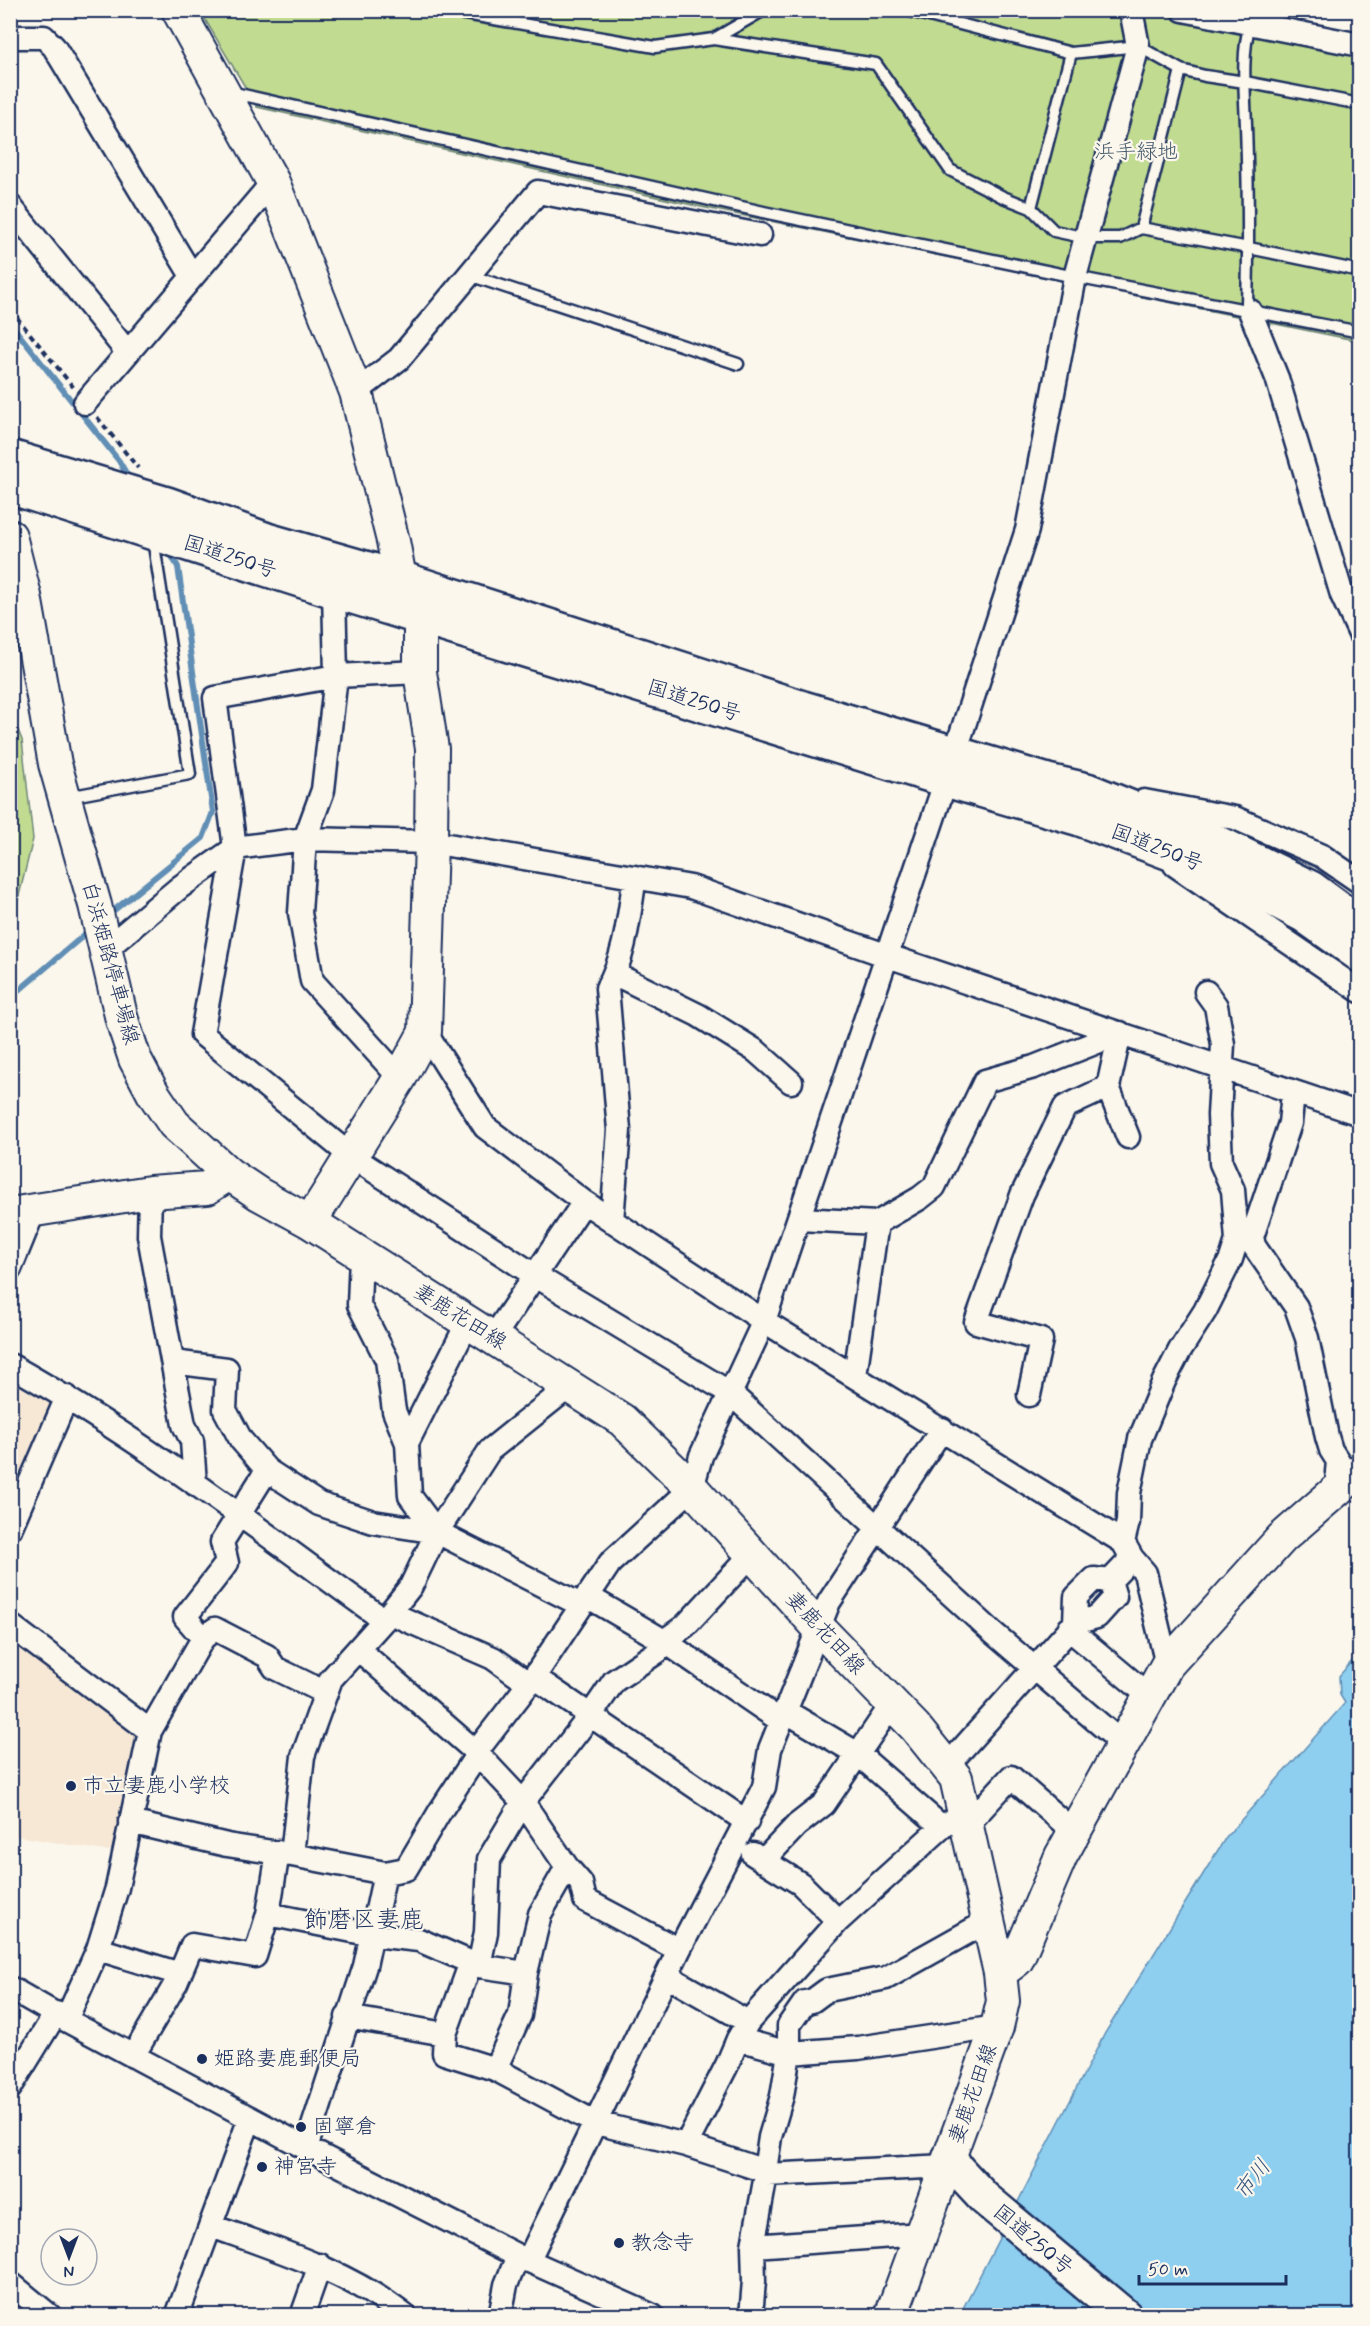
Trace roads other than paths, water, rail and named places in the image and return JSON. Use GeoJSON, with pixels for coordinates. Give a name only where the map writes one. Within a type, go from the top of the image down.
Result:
{"type":"FeatureCollection","features":[{"type":"Feature","properties":{"kind":"highway","name":"国道250号"},"geometry":{"type":"LineString","coordinates":[[10,457],[167,504],[267,540],[400,578],[803,708],[1080,819],[1223,873],[1305,916],[1359,955]]}},
{"type":"Feature","properties":{"kind":"highway","name":"国道250号"},"geometry":{"type":"LineString","coordinates":[[10,487],[334,591],[951,767],[1087,790],[1219,843],[1311,888],[1359,924]]}},
{"type":"Feature","properties":{"kind":"highway","name":"国道250号"},"geometry":{"type":"LineString","coordinates":[[948,2161],[984,2198],[1125,2316]]}},
{"type":"Feature","properties":{"kind":"main road"},"geometry":{"type":"LineString","coordinates":[[178,10],[273,182],[356,392],[400,578],[420,616],[420,672],[432,748],[425,1032],[400,1078],[310,1222]]}},
{"type":"Feature","properties":{"kind":"main road","name":"白浜姫路停車場線"},"geometry":{"type":"LineString","coordinates":[[10,536],[18,592],[55,764],[105,942],[122,1020],[135,1059],[153,1093],[174,1124],[230,1174]]}},
{"type":"Feature","properties":{"kind":"main road"},"geometry":{"type":"LineString","coordinates":[[22,1212],[150,1192],[207,1188],[230,1174]]}},
{"type":"Feature","properties":{"kind":"main road","name":"妻鹿花田線"},"geometry":{"type":"LineString","coordinates":[[230,1174],[259,1194],[310,1222],[622,1420],[692,1488],[818,1627],[915,1727],[956,1778],[958,1822],[988,1921],[1000,1972],[1003,2001],[997,2027],[891,2316]]}},
{"type":"Feature","properties":{"kind":"main road"},"geometry":{"type":"LineString","coordinates":[[1000,1972],[1017,1959],[1060,1856],[1167,1665],[1282,1538],[1351,1478]]}},
{"type":"Feature","properties":{"kind":"street"},"geometry":{"type":"LineString","coordinates":[[130,1822],[226,1845],[385,1873],[406,1869],[473,1761],[476,1752],[496,1729],[531,1680],[610,1563],[692,1488],[701,1456],[764,1321],[951,767],[1027,530],[1075,276],[1138,46],[1131,10]]}},
{"type":"Feature","properties":{"kind":"street"},"geometry":{"type":"LineString","coordinates":[[1183,10],[1359,45]]}},
{"type":"Feature","properties":{"kind":"street"},"geometry":{"type":"LineString","coordinates":[[10,37],[44,37],[54,47],[192,276]]}},
{"type":"Feature","properties":{"kind":"street"},"geometry":{"type":"LineString","coordinates":[[85,403],[273,182]]}},
{"type":"Feature","properties":{"kind":"street"},"geometry":{"type":"LineString","coordinates":[[356,392],[399,359],[538,192],[760,235]]}},
{"type":"Feature","properties":{"kind":"street"},"geometry":{"type":"LineString","coordinates":[[10,206],[127,352]]}},
{"type":"Feature","properties":{"kind":"street"},"geometry":{"type":"LineString","coordinates":[[1250,311],[1276,378],[1342,595],[1359,634]]}},
{"type":"Feature","properties":{"kind":"street"},"geometry":{"type":"LineString","coordinates":[[334,591],[336,676],[323,790],[305,839],[300,913],[312,981],[400,1078]]}},
{"type":"Feature","properties":{"kind":"street"},"geometry":{"type":"LineString","coordinates":[[420,672],[336,676],[215,698],[235,848],[202,1034],[351,1156],[536,1276],[730,1393],[1034,1667],[1122,1743]]}},
{"type":"Feature","properties":{"kind":"street"},"geometry":{"type":"LineString","coordinates":[[1087,790],[1235,818],[1322,856],[1359,882]]}},
{"type":"Feature","properties":{"kind":"street"},"geometry":{"type":"LineString","coordinates":[[105,942],[235,848],[305,839],[431,842],[690,887],[1359,1114]]}},
{"type":"Feature","properties":{"kind":"street"},"geometry":{"type":"LineString","coordinates":[[1139,841],[1359,991]]}},
{"type":"Feature","properties":{"kind":"street"},"geometry":{"type":"LineString","coordinates":[[612,1221],[619,1130],[607,988],[615,974],[635,877]]}},
{"type":"Feature","properties":{"kind":"street"},"geometry":{"type":"LineString","coordinates":[[615,974],[698,1015],[756,1051],[791,1082]]}},
{"type":"Feature","properties":{"kind":"street"},"geometry":{"type":"LineString","coordinates":[[947,1766],[1072,1626],[1076,1597],[1094,1579],[1110,1581],[1127,1550],[1129,1493],[1144,1430],[1164,1381],[1180,1350],[1205,1311],[1238,1240],[1233,1190],[1221,1163],[1219,1115],[1223,1044],[1216,1006],[1206,992]]}},
{"type":"Feature","properties":{"kind":"street"},"geometry":{"type":"LineString","coordinates":[[425,1032],[485,1127],[584,1202],[764,1321],[942,1429],[1127,1550],[1145,1573],[1167,1665]]}},
{"type":"Feature","properties":{"kind":"street"},"geometry":{"type":"LineString","coordinates":[[1119,1033],[1108,1087],[1128,1137]]}},
{"type":"Feature","properties":{"kind":"street"},"geometry":{"type":"LineString","coordinates":[[799,1219],[877,1223],[920,1198],[934,1187],[985,1081],[1034,1067],[1119,1033]]}},
{"type":"Feature","properties":{"kind":"street"},"geometry":{"type":"LineString","coordinates":[[1029,1395],[1041,1340],[976,1322],[1022,1195],[1065,1107],[1108,1087]]}},
{"type":"Feature","properties":{"kind":"street"},"geometry":{"type":"LineString","coordinates":[[1293,1093],[1290,1123],[1252,1237],[1254,1246],[1296,1307],[1307,1338],[1327,1437],[1338,1461],[1337,1472],[1351,1478]]}},
{"type":"Feature","properties":{"kind":"street"},"geometry":{"type":"LineString","coordinates":[[150,1192],[149,1236],[184,1425],[192,1441],[195,1484]]}},
{"type":"Feature","properties":{"kind":"street"},"geometry":{"type":"LineString","coordinates":[[407,1443],[481,1330],[536,1276],[584,1202]]}},
{"type":"Feature","properties":{"kind":"street"},"geometry":{"type":"LineString","coordinates":[[10,1269],[22,1212]]}},
{"type":"Feature","properties":{"kind":"street"},"geometry":{"type":"LineString","coordinates":[[855,1376],[877,1223]]}},
{"type":"Feature","properties":{"kind":"street"},"geometry":{"type":"LineString","coordinates":[[361,1255],[359,1305],[387,1360],[394,1411],[407,1443],[410,1496],[437,1532]]}},
{"type":"Feature","properties":{"kind":"street"},"geometry":{"type":"LineString","coordinates":[[173,1362],[226,1369],[225,1410],[240,1440],[267,1470],[319,1504],[373,1522],[437,1532],[584,1601],[664,1641],[783,1716],[858,1754],[958,1822]]}},
{"type":"Feature","properties":{"kind":"street"},"geometry":{"type":"LineString","coordinates":[[10,1365],[67,1397],[387,1616],[493,1658],[590,1716],[747,1822]]}},
{"type":"Feature","properties":{"kind":"street"},"geometry":{"type":"LineString","coordinates":[[133,2056],[180,1974],[192,1945],[255,1956],[285,1854],[303,1756],[331,1679],[411,1586],[437,1532],[490,1450],[570,1386]]}},
{"type":"Feature","properties":{"kind":"street"},"geometry":{"type":"LineString","coordinates":[[10,1529],[67,1397]]}},
{"type":"Feature","properties":{"kind":"street"},"geometry":{"type":"LineString","coordinates":[[500,2316],[506,2285],[596,2123],[680,1950],[764,1787],[770,1749],[830,1602],[942,1429]]}},
{"type":"Feature","properties":{"kind":"street"},"geometry":{"type":"LineString","coordinates":[[203,1638],[185,1617],[227,1563],[222,1542],[267,1470]]}},
{"type":"Feature","properties":{"kind":"street"},"geometry":{"type":"LineString","coordinates":[[752,1554],[685,1626],[664,1641],[657,1652],[614,1681],[590,1716],[523,1802],[489,1859],[486,1932],[445,2034],[444,2053],[495,2068],[596,2123],[686,2145],[766,2173],[948,2161]]}},
{"type":"Feature","properties":{"kind":"street"},"geometry":{"type":"LineString","coordinates":[[10,1625],[150,1731]]}},
{"type":"Feature","properties":{"kind":"street"},"geometry":{"type":"LineString","coordinates":[[1072,1626],[1149,1696]]}},
{"type":"Feature","properties":{"kind":"street"},"geometry":{"type":"LineString","coordinates":[[10,2088],[61,2017],[98,1949],[117,1888],[150,1731],[203,1638],[215,1629],[267,1656],[275,1668],[326,1692]]}},
{"type":"Feature","properties":{"kind":"street"},"geometry":{"type":"LineString","coordinates":[[358,1649],[476,1752],[523,1802],[567,1868],[581,1883],[585,1900],[680,1950]]}},
{"type":"Feature","properties":{"kind":"street"},"geometry":{"type":"LineString","coordinates":[[763,1861],[797,1825],[824,1804],[892,1704]]}},
{"type":"Feature","properties":{"kind":"street"},"geometry":{"type":"LineString","coordinates":[[686,2145],[743,2030],[838,1921],[1011,1777],[1074,1832]]}},
{"type":"Feature","properties":{"kind":"street"},"geometry":{"type":"LineString","coordinates":[[736,1843],[801,1884],[838,1921]]}},
{"type":"Feature","properties":{"kind":"street"},"geometry":{"type":"LineString","coordinates":[[495,2068],[520,2015],[526,1972],[540,1914],[567,1868]]}},
{"type":"Feature","properties":{"kind":"street"},"geometry":{"type":"LineString","coordinates":[[306,2148],[373,1935],[385,1873]]}},
{"type":"Feature","properties":{"kind":"street"},"geometry":{"type":"LineString","coordinates":[[268,1914],[373,1935],[419,1940],[475,1964],[526,1972]]}},
{"type":"Feature","properties":{"kind":"street"},"geometry":{"type":"LineString","coordinates":[[751,2316],[754,2281],[753,2246],[771,2137],[782,2096],[789,2053],[789,2025],[805,2002],[812,2001],[827,1990],[886,1978],[988,1921]]}},
{"type":"Feature","properties":{"kind":"street"},"geometry":{"type":"LineString","coordinates":[[98,1949],[180,1974]]}},
{"type":"Feature","properties":{"kind":"street"},"geometry":{"type":"LineString","coordinates":[[667,1976],[743,2030],[789,2053],[858,2048],[997,2027]]}},
{"type":"Feature","properties":{"kind":"street"},"geometry":{"type":"LineString","coordinates":[[789,1977],[812,2001]]}},
{"type":"Feature","properties":{"kind":"street"},"geometry":{"type":"LineString","coordinates":[[10,1988],[306,2148],[523,2258],[653,2316]]}},
{"type":"Feature","properties":{"kind":"street"},"geometry":{"type":"LineString","coordinates":[[347,2017],[445,2034]]}},
{"type":"Feature","properties":{"kind":"street"},"geometry":{"type":"LineString","coordinates":[[177,2316],[250,2118]]}},
{"type":"Feature","properties":{"kind":"street"},"geometry":{"type":"LineString","coordinates":[[211,2226],[320,2265],[392,2311]]}},
{"type":"Feature","properties":{"kind":"street"},"geometry":{"type":"LineString","coordinates":[[753,2246],[921,2234]]}},
{"type":"Feature","properties":{"kind":"street"},"geometry":{"type":"LineString","coordinates":[[302,2316],[320,2265]]}},
{"type":"Feature","properties":{"kind":"street"},"geometry":{"type":"LineString","coordinates":[[10,2283],[50,2316]]}},
{"type":"Feature","properties":{"kind":"lane"},"geometry":{"type":"LineString","coordinates":[[442,10],[655,47],[714,39],[876,64],[950,170],[1031,208],[1054,231],[1087,238],[1120,238],[1140,228],[1359,271]]}},
{"type":"Feature","properties":{"kind":"lane"},"geometry":{"type":"LineString","coordinates":[[714,39],[764,10]]}},
{"type":"Feature","properties":{"kind":"lane"},"geometry":{"type":"LineString","coordinates":[[906,10],[1071,53],[1138,46],[1181,70],[1359,104]]}},
{"type":"Feature","properties":{"kind":"lane"},"geometry":{"type":"LineString","coordinates":[[1250,24],[1247,33],[1245,82],[1249,248],[1247,303],[1250,311]]}},
{"type":"Feature","properties":{"kind":"lane"},"geometry":{"type":"LineString","coordinates":[[1031,208],[1071,53]]}},
{"type":"Feature","properties":{"kind":"lane"},"geometry":{"type":"LineString","coordinates":[[1140,228],[1181,70]]}},
{"type":"Feature","properties":{"kind":"lane"},"geometry":{"type":"LineString","coordinates":[[221,90],[768,213],[1359,332]]}},
{"type":"Feature","properties":{"kind":"lane"},"geometry":{"type":"LineString","coordinates":[[468,274],[738,364]]}},
{"type":"Feature","properties":{"kind":"lane"},"geometry":{"type":"LineString","coordinates":[[65,798],[190,774],[152,532]]}},
{"type":"Feature","properties":{"kind":"water","name":"市川"},"geometry":{"type":"Polygon","coordinates":[[[1359,1653],[1359,2315],[959,2316],[1105,2033],[1226,1837],[1345,1703],[1340,1695],[1339,1676],[1359,1653]]]}},
{"type":"Feature","properties":{"kind":"waterway"},"geometry":{"type":"LineString","coordinates":[[10,323],[119,461],[130,480]]}},
{"type":"Feature","properties":{"kind":"waterway"},"geometry":{"type":"LineString","coordinates":[[107,916],[203,838],[213,812],[178,567],[168,549]]}},
{"type":"Feature","properties":{"kind":"waterway"},"geometry":{"type":"LineString","coordinates":[[10,998],[90,930]]}},
{"type":"Feature","properties":{"kind":"place","name":"市立妻鹿小学校"},"geometry":{"type":"Point","coordinates":[71,1786]}},
{"type":"Feature","properties":{"kind":"place","name":"姫路妻鹿郵便局"},"geometry":{"type":"Point","coordinates":[202,2059]}},
{"type":"Feature","properties":{"kind":"place","name":"固寧倉"},"geometry":{"type":"Point","coordinates":[301,2127]}},
{"type":"Feature","properties":{"kind":"place","name":"神宮寺"},"geometry":{"type":"Point","coordinates":[262,2167]}},
{"type":"Feature","properties":{"kind":"place","name":"教念寺"},"geometry":{"type":"Point","coordinates":[619,2243]}},
{"type":"Feature","properties":{"kind":"district","name":"飾磨区妻鹿"},"geometry":{"type":"Point","coordinates":[364,1920]}},
{"type":"Feature","properties":{"kind":"park label","name":"浜手緑地"},"geometry":{"type":"Point","coordinates":[1136,152]}}]}
